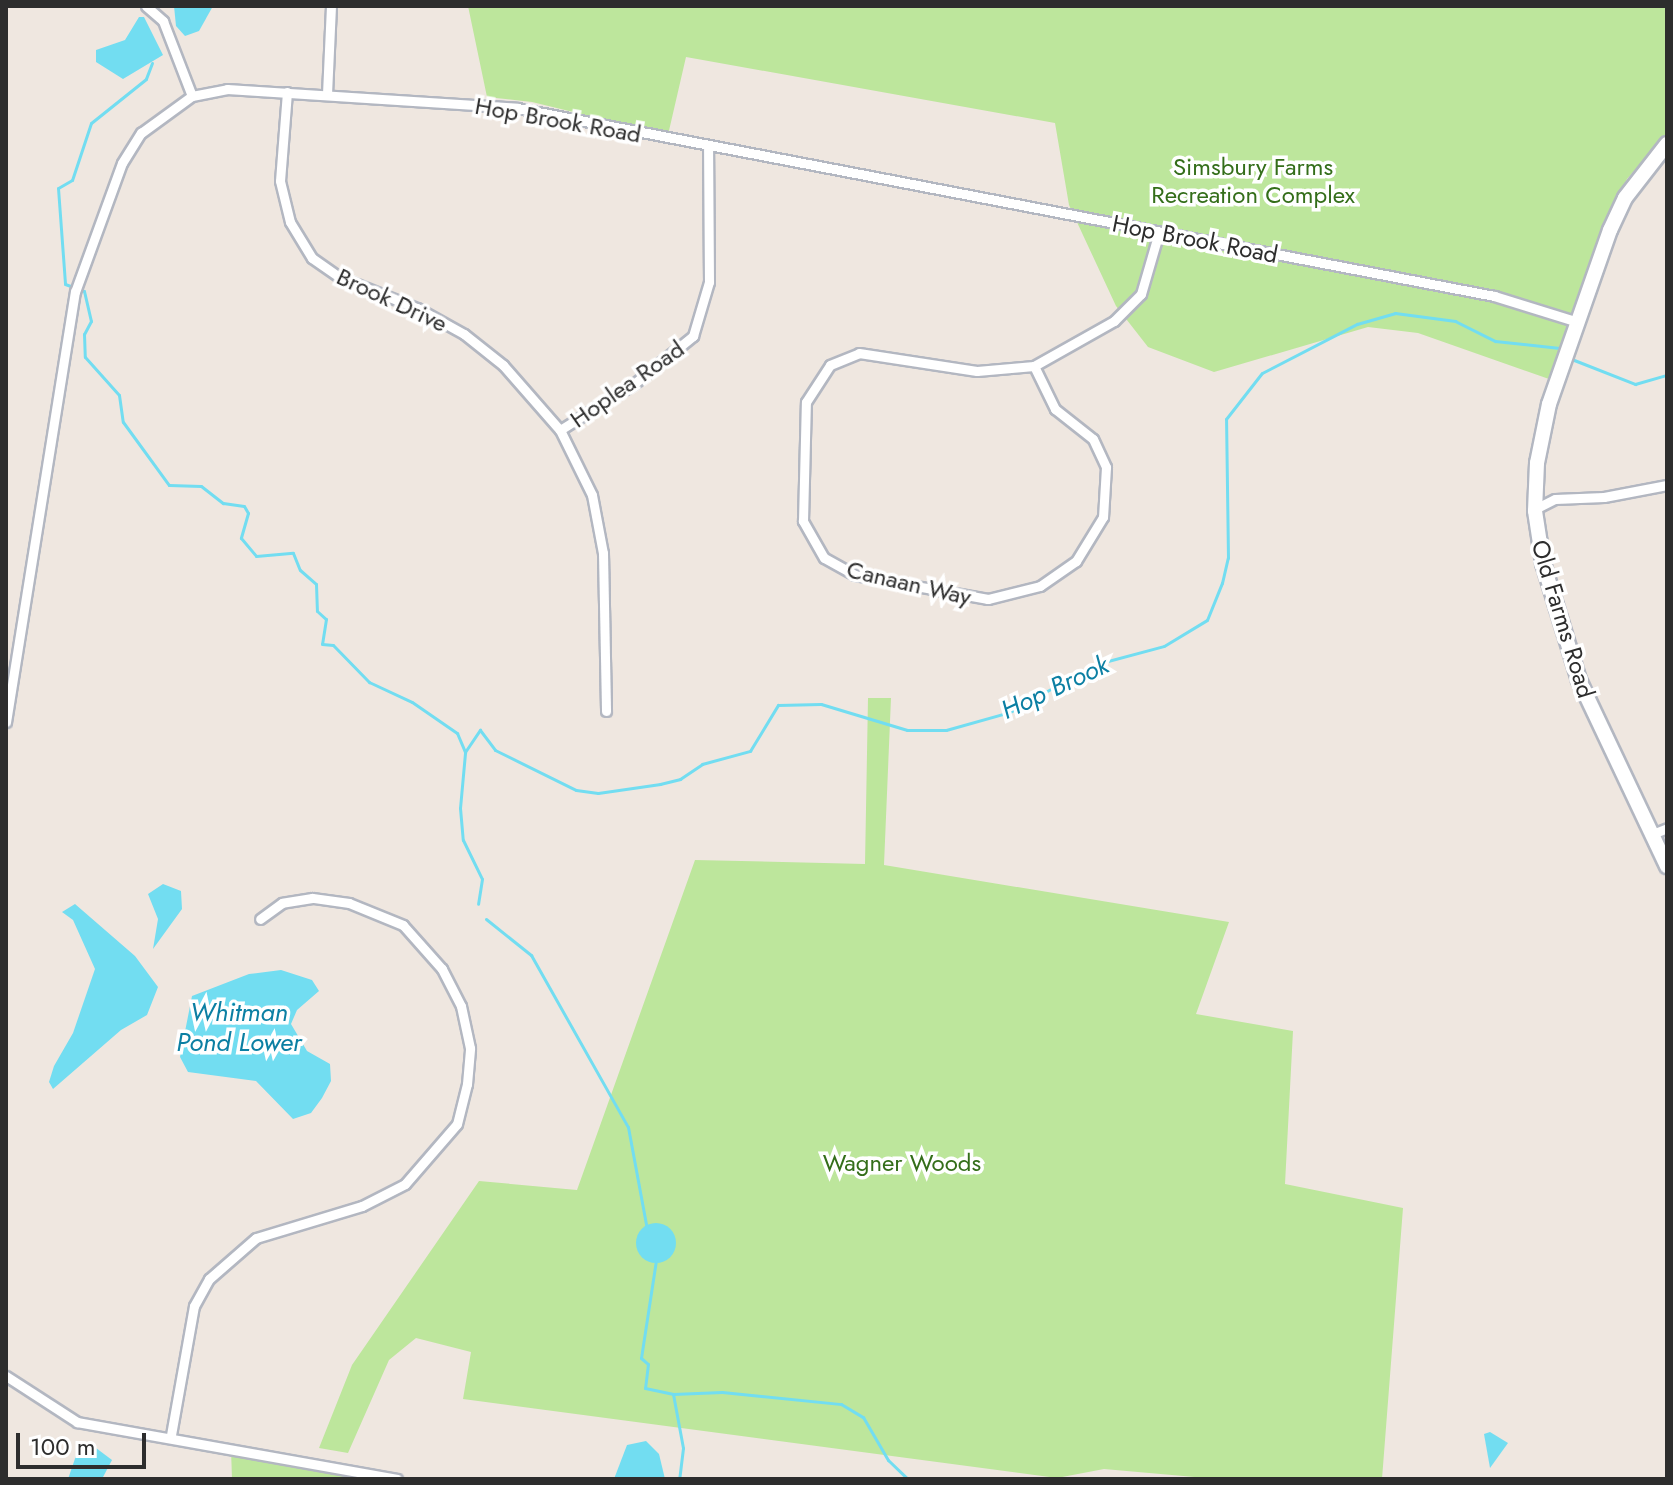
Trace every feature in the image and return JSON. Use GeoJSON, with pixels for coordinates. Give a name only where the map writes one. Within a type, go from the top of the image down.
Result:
{"type":"FeatureCollection","features":[{"type":"Feature","properties":{"kind":"street"},"geometry":{"type":"LineString","coordinates":[[146,6],[163,21],[192,96]]}},
{"type":"Feature","properties":{"kind":"street"},"geometry":{"type":"LineString","coordinates":[[327,94],[331,6]]}},
{"type":"Feature","properties":{"kind":"street","name":"Hop Brook Road"},"geometry":{"type":"LineString","coordinates":[[6,722],[76,288],[122,163],[141,133],[192,96],[227,89],[517,108],[708,149],[1494,296],[1578,322]]}},
{"type":"Feature","properties":{"kind":"street","name":"Brook Drive"},"geometry":{"type":"LineString","coordinates":[[287,92],[280,181],[290,222],[312,258],[339,277],[417,308],[464,334],[503,365],[560,430],[592,495],[603,553],[606,711]]}},
{"type":"Feature","properties":{"kind":"street","name":"Old Farms Road"},"geometry":{"type":"LineString","coordinates":[[1667,144],[1625,198],[1549,404],[1535,486],[1539,548],[1579,680],[1667,866]]}},
{"type":"Feature","properties":{"kind":"street","name":"Hoplea Road"},"geometry":{"type":"LineString","coordinates":[[560,430],[647,374],[693,336],[709,282],[708,149]]}},
{"type":"Feature","properties":{"kind":"street","name":"Canaan Way"},"geometry":{"type":"LineString","coordinates":[[1034,366],[1055,409],[1093,439],[1106,467],[1103,517],[1076,561],[1040,586],[988,599],[855,575],[824,558],[803,521],[802,442],[806,402],[830,365],[859,353],[977,371],[1034,366],[1114,321],[1141,294],[1159,232]]}},
{"type":"Feature","properties":{"kind":"street"},"geometry":{"type":"LineString","coordinates":[[1535,509],[1555,499],[1604,497],[1667,485]]}},
{"type":"Feature","properties":{"kind":"street"},"geometry":{"type":"LineString","coordinates":[[1535,486],[1555,499]]}},
{"type":"Feature","properties":{"kind":"street"},"geometry":{"type":"LineString","coordinates":[[1650,835],[1667,828]]}},
{"type":"Feature","properties":{"kind":"street"},"geometry":{"type":"LineString","coordinates":[[171,1435],[194,1306],[209,1279],[256,1238],[362,1206],[405,1184],[450,1136],[467,1084],[470,1048],[461,1006],[442,969],[403,925],[349,903],[312,898],[282,903],[260,919]]}},
{"type":"Feature","properties":{"kind":"street"},"geometry":{"type":"LineString","coordinates":[[6,1376],[77,1422],[171,1435],[397,1479]]}},
{"type":"Feature","properties":{"kind":"green space","name":"Simsbury Farms Recreation Complex"},"geometry":{"type":"Polygon","coordinates":[[[468,6],[1667,6],[1667,133],[1627,179],[1602,228],[1549,379],[1418,333],[1368,327],[1214,372],[1148,347],[1116,306],[1069,205],[1055,123],[686,57],[668,135],[532,102],[487,97],[468,6]]]}},
{"type":"Feature","properties":{"kind":"green space","name":"Wagner Woods"},"geometry":{"type":"Polygon","coordinates":[[[868,698],[891,698],[884,865],[1229,922],[1196,1014],[1293,1031],[1285,1184],[1403,1208],[1382,1479],[1217,1479],[1104,1469],[1057,1478],[463,1399],[471,1352],[416,1338],[389,1360],[348,1453],[319,1448],[352,1365],[479,1181],[577,1190],[695,860],[865,864],[868,698]]]}},
{"type":"Feature","properties":{"kind":"green space"},"geometry":{"type":"Polygon","coordinates":[[[231,1449],[397,1479],[232,1479],[231,1449]]]}},
{"type":"Feature","properties":{"kind":"water"},"geometry":{"type":"Polygon","coordinates":[[[174,6],[213,6],[199,31],[185,36],[176,26],[174,6]]]}},
{"type":"Feature","properties":{"kind":"water"},"geometry":{"type":"Polygon","coordinates":[[[139,17],[144,17],[163,55],[123,79],[96,62],[96,50],[125,40],[139,17]]]}},
{"type":"Feature","properties":{"kind":"water"},"geometry":{"type":"Polygon","coordinates":[[[163,884],[181,891],[182,909],[153,949],[158,919],[148,894],[163,884]]]}},
{"type":"Feature","properties":{"kind":"water"},"geometry":{"type":"Polygon","coordinates":[[[75,904],[135,956],[158,987],[147,1015],[121,1030],[53,1089],[49,1082],[54,1066],[73,1033],[95,969],[73,920],[62,912],[75,904]]]}},
{"type":"Feature","properties":{"kind":"water","name":"Whitman Pond Lower"},"geometry":{"type":"Polygon","coordinates":[[[281,970],[312,980],[319,991],[297,1010],[291,1024],[307,1051],[330,1064],[331,1081],[322,1098],[311,1113],[293,1119],[256,1081],[188,1072],[180,1057],[192,996],[249,974],[281,970]]]}},
{"type":"Feature","properties":{"kind":"water"},"geometry":{"type":"Polygon","coordinates":[[[656,1223],[670,1229],[676,1243],[670,1257],[656,1263],[642,1257],[636,1243],[642,1229],[656,1223]]]}},
{"type":"Feature","properties":{"kind":"water"},"geometry":{"type":"Polygon","coordinates":[[[1490,1432],[1508,1443],[1490,1468],[1484,1434],[1490,1432]]]}},
{"type":"Feature","properties":{"kind":"water"},"geometry":{"type":"Polygon","coordinates":[[[646,1441],[659,1454],[665,1479],[614,1479],[627,1445],[646,1441]]]}},
{"type":"Feature","properties":{"kind":"water"},"geometry":{"type":"Polygon","coordinates":[[[92,1445],[112,1460],[102,1479],[68,1479],[79,1447],[92,1445]]]}},
{"type":"Feature","properties":{"kind":"waterway","name":"Hop Brook"},"geometry":{"type":"LineString","coordinates":[[152,63],[146,79],[91,123],[72,180],[58,188],[65,284],[84,291],[91,321],[84,334],[85,357],[119,395],[123,422],[169,485],[201,486],[223,503],[244,506],[248,513],[241,538],[256,556],[293,553],[300,570],[316,584],[317,611],[326,619],[322,644],[333,645],[369,682],[412,702],[457,733],[465,752],[480,730],[495,750],[576,790],[598,793],[660,784],[680,779],[702,764],[750,751],[778,705],[821,704],[907,730],[946,730],[1010,712],[1093,665],[1164,646],[1207,620],[1222,583],[1228,558],[1226,419],[1262,373],[1357,324],[1395,313],[1455,321],[1495,341],[1560,348]]}},
{"type":"Feature","properties":{"kind":"waterway","name":"Hop Brook"},"geometry":{"type":"LineString","coordinates":[[1574,360],[1635,384],[1667,375]]}},
{"type":"Feature","properties":{"kind":"waterway"},"geometry":{"type":"LineString","coordinates":[[465,753],[460,808],[463,840],[482,879],[478,904]]}},
{"type":"Feature","properties":{"kind":"waterway"},"geometry":{"type":"LineString","coordinates":[[486,919],[531,955],[628,1127],[647,1230]]}},
{"type":"Feature","properties":{"kind":"waterway"},"geometry":{"type":"LineString","coordinates":[[656,1260],[641,1358],[648,1364],[645,1388],[673,1394],[722,1392],[841,1404],[863,1417],[888,1460],[908,1479]]}},
{"type":"Feature","properties":{"kind":"waterway"},"geometry":{"type":"LineString","coordinates":[[673,1394],[683,1448],[679,1479]]}}]}
